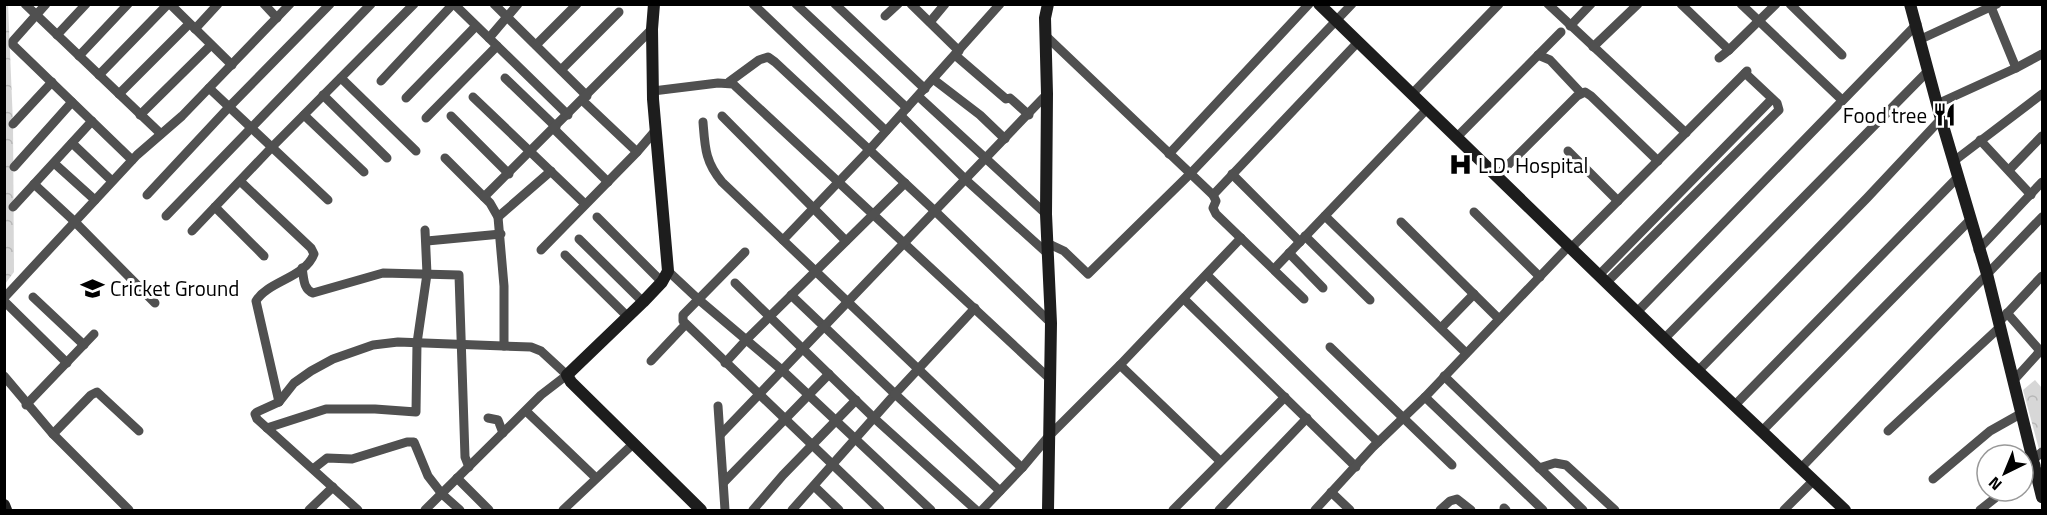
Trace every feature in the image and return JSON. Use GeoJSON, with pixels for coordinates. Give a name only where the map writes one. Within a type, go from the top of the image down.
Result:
{"type":"FeatureCollection","features":[{"type":"Feature","properties":{"kind":"street"},"geometry":{"type":"LineString","coordinates":[[25,4],[161,134]]}},
{"type":"Feature","properties":{"kind":"street"},"geometry":{"type":"LineString","coordinates":[[46,4],[13,41],[13,45],[132,160]]}},
{"type":"Feature","properties":{"kind":"street"},"geometry":{"type":"LineString","coordinates":[[57,35],[86,4]]}},
{"type":"Feature","properties":{"kind":"street"},"geometry":{"type":"LineString","coordinates":[[79,56],[128,4]]}},
{"type":"Feature","properties":{"kind":"street"},"geometry":{"type":"LineString","coordinates":[[99,75],[169,4],[232,65]]}},
{"type":"Feature","properties":{"kind":"street"},"geometry":{"type":"LineString","coordinates":[[119,94],[218,4]]}},
{"type":"Feature","properties":{"kind":"street"},"geometry":{"type":"LineString","coordinates":[[264,4],[278,18]]}},
{"type":"Feature","properties":{"kind":"street"},"geometry":{"type":"LineString","coordinates":[[67,363],[4,299],[132,160],[210,88],[290,4]]}},
{"type":"Feature","properties":{"kind":"street"},"geometry":{"type":"LineString","coordinates":[[147,195],[330,4]]}},
{"type":"Feature","properties":{"kind":"street"},"geometry":{"type":"LineString","coordinates":[[166,216],[371,4]]}},
{"type":"Feature","properties":{"kind":"street"},"geometry":{"type":"LineString","coordinates":[[192,231],[414,4]]}},
{"type":"Feature","properties":{"kind":"street"},"geometry":{"type":"LineString","coordinates":[[381,81],[454,4],[568,115]]}},
{"type":"Feature","properties":{"kind":"street"},"geometry":{"type":"LineString","coordinates":[[494,4],[561,70],[637,152]]}},
{"type":"Feature","properties":{"kind":"street"},"geometry":{"type":"LineString","coordinates":[[489,38],[518,4]]}},
{"type":"Feature","properties":{"kind":"street"},"geometry":{"type":"LineString","coordinates":[[536,45],[577,4]]}},
{"type":"Feature","properties":{"kind":"street"},"geometry":{"type":"LineString","coordinates":[[424,510],[541,395],[567,375],[628,317],[665,276],[653,91],[654,4]]}},
{"type":"Feature","properties":{"kind":"street"},"geometry":{"type":"LineString","coordinates":[[753,4],[886,131]]}},
{"type":"Feature","properties":{"kind":"street"},"geometry":{"type":"LineString","coordinates":[[796,4],[904,112],[966,180],[1047,248],[1064,251],[1088,274],[1190,174],[1352,4]]}},
{"type":"Feature","properties":{"kind":"street"},"geometry":{"type":"LineString","coordinates":[[836,4],[986,159],[1046,214]]}},
{"type":"Feature","properties":{"kind":"street"},"geometry":{"type":"LineString","coordinates":[[885,16],[898,4]]}},
{"type":"Feature","properties":{"kind":"street"},"geometry":{"type":"LineString","coordinates":[[911,4],[957,53],[1029,115]]}},
{"type":"Feature","properties":{"kind":"street"},"geometry":{"type":"LineString","coordinates":[[930,22],[945,4]]}},
{"type":"Feature","properties":{"kind":"street"},"geometry":{"type":"LineString","coordinates":[[783,240],[870,149],[1000,4]]}},
{"type":"Feature","properties":{"kind":"street"},"geometry":{"type":"LineString","coordinates":[[1048,4],[1045,11],[1046,214],[1051,323],[1048,510]]}},
{"type":"Feature","properties":{"kind":"street"},"geometry":{"type":"LineString","coordinates":[[1169,154],[1309,4]]}},
{"type":"Feature","properties":{"kind":"street"},"geometry":{"type":"LineString","coordinates":[[1319,4],[1845,510]]}},
{"type":"Feature","properties":{"kind":"street"},"geometry":{"type":"LineString","coordinates":[[1412,94],[1499,4]]}},
{"type":"Feature","properties":{"kind":"street"},"geometry":{"type":"LineString","coordinates":[[1570,26],[1591,4]]}},
{"type":"Feature","properties":{"kind":"street"},"geometry":{"type":"LineString","coordinates":[[1593,47],[1638,4]]}},
{"type":"Feature","properties":{"kind":"street"},"geometry":{"type":"LineString","coordinates":[[1681,4],[1729,50]]}},
{"type":"Feature","properties":{"kind":"street"},"geometry":{"type":"LineString","coordinates":[[1741,4],[1842,100]]}},
{"type":"Feature","properties":{"kind":"street"},"geometry":{"type":"LineString","coordinates":[[1719,58],[1776,4]]}},
{"type":"Feature","properties":{"kind":"street"},"geometry":{"type":"LineString","coordinates":[[1790,4],[1842,55]]}},
{"type":"Feature","properties":{"kind":"street"},"geometry":{"type":"LineString","coordinates":[[1910,4],[1978,250],[2002,320],[2022,412],[2038,459],[2043,497]]}},
{"type":"Feature","properties":{"kind":"street"},"geometry":{"type":"LineString","coordinates":[[1551,6],[1686,132]]}},
{"type":"Feature","properties":{"kind":"street"},"geometry":{"type":"LineString","coordinates":[[1921,39],[1994,6],[2016,68]]}},
{"type":"Feature","properties":{"kind":"street"},"geometry":{"type":"LineString","coordinates":[[561,70],[619,12]]}},
{"type":"Feature","properties":{"kind":"street"},"geometry":{"type":"LineString","coordinates":[[1637,312],[1917,24]]}},
{"type":"Feature","properties":{"kind":"street"},"geometry":{"type":"LineString","coordinates":[[406,98],[476,26]]}},
{"type":"Feature","properties":{"kind":"street"},"geometry":{"type":"LineString","coordinates":[[484,197],[652,29]]}},
{"type":"Feature","properties":{"kind":"street"},"geometry":{"type":"LineString","coordinates":[[1456,138],[1561,32]]}},
{"type":"Feature","properties":{"kind":"street"},"geometry":{"type":"LineString","coordinates":[[1046,36],[1213,195],[1216,201],[1214,208],[1216,214],[1304,299]]}},
{"type":"Feature","properties":{"kind":"street"},"geometry":{"type":"LineString","coordinates":[[1213,195],[1358,42]]}},
{"type":"Feature","properties":{"kind":"street"},"geometry":{"type":"LineString","coordinates":[[140,114],[212,45]]}},
{"type":"Feature","properties":{"kind":"street"},"geometry":{"type":"LineString","coordinates":[[426,118],[497,46]]}},
{"type":"Feature","properties":{"kind":"street"},"geometry":{"type":"LineString","coordinates":[[1937,104],[2043,54]]}},
{"type":"Feature","properties":{"kind":"street"},"geometry":{"type":"LineString","coordinates":[[1538,55],[1550,60],[1581,93]]}},
{"type":"Feature","properties":{"kind":"street"},"geometry":{"type":"LineString","coordinates":[[653,91],[729,82],[759,60],[768,57],[870,149],[1051,323]]}},
{"type":"Feature","properties":{"kind":"street"},"geometry":{"type":"LineString","coordinates":[[1665,338],[1928,71]]}},
{"type":"Feature","properties":{"kind":"street"},"geometry":{"type":"LineString","coordinates":[[1315,510],[1466,352],[1746,72],[1773,99],[1779,110],[1603,278]]}},
{"type":"Feature","properties":{"kind":"street"},"geometry":{"type":"LineString","coordinates":[[341,78],[416,151]]}},
{"type":"Feature","properties":{"kind":"street"},"geometry":{"type":"LineString","coordinates":[[505,78],[608,182]]}},
{"type":"Feature","properties":{"kind":"street"},"geometry":{"type":"LineString","coordinates":[[933,79],[980,115],[1005,139]]}},
{"type":"Feature","properties":{"kind":"street"},"geometry":{"type":"LineString","coordinates":[[12,124],[52,82]]}},
{"type":"Feature","properties":{"kind":"street"},"geometry":{"type":"LineString","coordinates":[[729,82],[840,181],[1050,379]]}},
{"type":"Feature","properties":{"kind":"street"},"geometry":{"type":"LineString","coordinates":[[210,88],[328,200]]}},
{"type":"Feature","properties":{"kind":"street"},"geometry":{"type":"LineString","coordinates":[[1497,176],[1581,93],[1585,92],[1658,161]]}},
{"type":"Feature","properties":{"kind":"street"},"geometry":{"type":"LineString","coordinates":[[1954,161],[2043,93]]}},
{"type":"Feature","properties":{"kind":"street"},"geometry":{"type":"LineString","coordinates":[[721,434],[906,244],[1047,94]]}},
{"type":"Feature","properties":{"kind":"street"},"geometry":{"type":"LineString","coordinates":[[323,95],[387,158]]}},
{"type":"Feature","properties":{"kind":"street"},"geometry":{"type":"LineString","coordinates":[[473,97],[585,204]]}},
{"type":"Feature","properties":{"kind":"street"},"geometry":{"type":"LineString","coordinates":[[14,167],[72,102]]}},
{"type":"Feature","properties":{"kind":"street"},"geometry":{"type":"LineString","coordinates":[[1274,269],[1428,108]]}},
{"type":"Feature","properties":{"kind":"street"},"geometry":{"type":"LineString","coordinates":[[304,115],[364,172]]}},
{"type":"Feature","properties":{"kind":"street"},"geometry":{"type":"LineString","coordinates":[[451,116],[509,174]]}},
{"type":"Feature","properties":{"kind":"street"},"geometry":{"type":"LineString","coordinates":[[722,116],[846,241]]}},
{"type":"Feature","properties":{"kind":"street"},"geometry":{"type":"LineString","coordinates":[[1699,370],[1941,119]]}},
{"type":"Feature","properties":{"kind":"street"},"geometry":{"type":"LineString","coordinates":[[13,207],[92,121]]}},
{"type":"Feature","properties":{"kind":"street"},"geometry":{"type":"LineString","coordinates":[[703,122],[706,154],[714,172],[1022,468]]}},
{"type":"Feature","properties":{"kind":"street"},"geometry":{"type":"LineString","coordinates":[[541,250],[655,131]]}},
{"type":"Feature","properties":{"kind":"street"},"geometry":{"type":"LineString","coordinates":[[2009,170],[2043,136]]}},
{"type":"Feature","properties":{"kind":"street"},"geometry":{"type":"LineString","coordinates":[[1980,140],[2031,195]]}},
{"type":"Feature","properties":{"kind":"street"},"geometry":{"type":"LineString","coordinates":[[72,143],[112,181]]}},
{"type":"Feature","properties":{"kind":"street"},"geometry":{"type":"LineString","coordinates":[[1568,151],[1618,201]]}},
{"type":"Feature","properties":{"kind":"street"},"geometry":{"type":"LineString","coordinates":[[445,158],[495,208],[498,217],[504,286],[504,346]]}},
{"type":"Feature","properties":{"kind":"street"},"geometry":{"type":"LineString","coordinates":[[54,163],[95,200]]}},
{"type":"Feature","properties":{"kind":"street"},"geometry":{"type":"LineString","coordinates":[[498,217],[551,171]]}},
{"type":"Feature","properties":{"kind":"street"},"geometry":{"type":"LineString","coordinates":[[1232,174],[1370,300]]}},
{"type":"Feature","properties":{"kind":"street"},"geometry":{"type":"LineString","coordinates":[[1735,405],[1958,177]]}},
{"type":"Feature","properties":{"kind":"street"},"geometry":{"type":"LineString","coordinates":[[240,181],[312,251],[313,257],[302,268],[259,296],[256,301],[279,402]]}},
{"type":"Feature","properties":{"kind":"street"},"geometry":{"type":"LineString","coordinates":[[1978,250],[2043,182]]}},
{"type":"Feature","properties":{"kind":"street"},"geometry":{"type":"LineString","coordinates":[[725,363],[790,295],[905,183]]}},
{"type":"Feature","properties":{"kind":"street"},"geometry":{"type":"LineString","coordinates":[[34,184],[75,221],[155,303]]}},
{"type":"Feature","properties":{"kind":"street"},"geometry":{"type":"LineString","coordinates":[[215,207],[264,256]]}},
{"type":"Feature","properties":{"kind":"street"},"geometry":{"type":"LineString","coordinates":[[1474,212],[1540,277]]}},
{"type":"Feature","properties":{"kind":"street"},"geometry":{"type":"LineString","coordinates":[[1325,216],[1466,352]]}},
{"type":"Feature","properties":{"kind":"street"},"geometry":{"type":"LineString","coordinates":[[597,217],[665,276],[698,299],[747,339],[931,510]]}},
{"type":"Feature","properties":{"kind":"street"},"geometry":{"type":"LineString","coordinates":[[1801,468],[2043,217]]}},
{"type":"Feature","properties":{"kind":"street"},"geometry":{"type":"LineString","coordinates":[[1762,431],[1970,220]]}},
{"type":"Feature","properties":{"kind":"street"},"geometry":{"type":"LineString","coordinates":[[1401,222],[1499,319]]}},
{"type":"Feature","properties":{"kind":"street"},"geometry":{"type":"LineString","coordinates":[[267,428],[326,409],[375,408],[416,412],[417,343],[427,274],[425,230]]}},
{"type":"Feature","properties":{"kind":"street"},"geometry":{"type":"LineString","coordinates":[[427,241],[501,234]]}},
{"type":"Feature","properties":{"kind":"street"},"geometry":{"type":"LineString","coordinates":[[982,510],[1048,437],[1120,366],[1241,238]]}},
{"type":"Feature","properties":{"kind":"street"},"geometry":{"type":"LineString","coordinates":[[579,239],[643,302]]}},
{"type":"Feature","properties":{"kind":"street"},"geometry":{"type":"LineString","coordinates":[[745,252],[683,315],[685,324],[880,510]]}},
{"type":"Feature","properties":{"kind":"street"},"geometry":{"type":"LineString","coordinates":[[1289,253],[1323,288]]}},
{"type":"Feature","properties":{"kind":"street"},"geometry":{"type":"LineString","coordinates":[[565,255],[628,317]]}},
{"type":"Feature","properties":{"kind":"street"},"geometry":{"type":"LineString","coordinates":[[302,268],[305,284],[313,293],[383,273],[459,275],[465,457],[469,467]]}},
{"type":"Feature","properties":{"kind":"street"},"geometry":{"type":"LineString","coordinates":[[1207,275],[1378,442]]}},
{"type":"Feature","properties":{"kind":"street"},"geometry":{"type":"LineString","coordinates":[[1888,431],[2002,320],[2043,276]]}},
{"type":"Feature","properties":{"kind":"street"},"geometry":{"type":"LineString","coordinates":[[735,283],[874,418],[976,510]]}},
{"type":"Feature","properties":{"kind":"street"},"geometry":{"type":"LineString","coordinates":[[1441,328],[1474,294]]}},
{"type":"Feature","properties":{"kind":"street"},"geometry":{"type":"LineString","coordinates":[[790,295],[1000,492]]}},
{"type":"Feature","properties":{"kind":"street"},"geometry":{"type":"LineString","coordinates":[[33,297],[84,345]]}},
{"type":"Feature","properties":{"kind":"street"},"geometry":{"type":"LineString","coordinates":[[1184,299],[1356,466]]}},
{"type":"Feature","properties":{"kind":"street"},"geometry":{"type":"LineString","coordinates":[[795,509],[895,394],[975,308]]}},
{"type":"Feature","properties":{"kind":"street"},"geometry":{"type":"LineString","coordinates":[[2002,320],[2042,351],[2014,380]]}},
{"type":"Feature","properties":{"kind":"street"},"geometry":{"type":"LineString","coordinates":[[651,361],[685,324]]}},
{"type":"Feature","properties":{"kind":"street"},"geometry":{"type":"LineString","coordinates":[[26,405],[94,334]]}},
{"type":"Feature","properties":{"kind":"street"},"geometry":{"type":"LineString","coordinates":[[358,510],[257,419],[255,414],[279,402],[298,380],[333,359],[373,345],[398,342],[537,349],[567,375],[571,382],[701,510]]}},
{"type":"Feature","properties":{"kind":"street"},"geometry":{"type":"LineString","coordinates":[[1330,347],[1452,465]]}},
{"type":"Feature","properties":{"kind":"street"},"geometry":{"type":"LineString","coordinates":[[1120,366],[1220,461]]}},
{"type":"Feature","properties":{"kind":"street"},"geometry":{"type":"LineString","coordinates":[[724,482],[829,374]]}},
{"type":"Feature","properties":{"kind":"street"},"geometry":{"type":"LineString","coordinates":[[4,376],[26,405],[53,434],[129,510]]}},
{"type":"Feature","properties":{"kind":"street"},"geometry":{"type":"LineString","coordinates":[[1444,376],[1583,510]]}},
{"type":"Feature","properties":{"kind":"street"},"geometry":{"type":"LineString","coordinates":[[53,434],[91,395],[97,392],[139,431]]}},
{"type":"Feature","properties":{"kind":"street"},"geometry":{"type":"LineString","coordinates":[[1173,510],[1285,397]]}},
{"type":"Feature","properties":{"kind":"street"},"geometry":{"type":"LineString","coordinates":[[1425,397],[1543,510]]}},
{"type":"Feature","properties":{"kind":"street"},"geometry":{"type":"LineString","coordinates":[[753,510],[856,400]]}},
{"type":"Feature","properties":{"kind":"street"},"geometry":{"type":"LineString","coordinates":[[718,406],[725,510]]}},
{"type":"Feature","properties":{"kind":"street"},"geometry":{"type":"LineString","coordinates":[[526,411],[596,478]]}},
{"type":"Feature","properties":{"kind":"street"},"geometry":{"type":"LineString","coordinates":[[1933,479],[1990,431],[2022,412]]}},
{"type":"Feature","properties":{"kind":"street"},"geometry":{"type":"LineString","coordinates":[[488,418],[498,420],[503,433]]}},
{"type":"Feature","properties":{"kind":"street"},"geometry":{"type":"LineString","coordinates":[[1219,510],[1307,418]]}},
{"type":"Feature","properties":{"kind":"street"},"geometry":{"type":"LineString","coordinates":[[313,469],[327,458],[352,459],[407,442],[414,442],[424,467],[442,494],[460,510]]}},
{"type":"Feature","properties":{"kind":"street"},"geometry":{"type":"LineString","coordinates":[[563,510],[633,444]]}},
{"type":"Feature","properties":{"kind":"street"},"geometry":{"type":"LineString","coordinates":[[1539,468],[1555,463],[1566,465],[1615,510]]}},
{"type":"Feature","properties":{"kind":"street"},"geometry":{"type":"LineString","coordinates":[[457,478],[489,510]]}},
{"type":"Feature","properties":{"kind":"street"},"geometry":{"type":"LineString","coordinates":[[1784,510],[1814,480]]}},
{"type":"Feature","properties":{"kind":"street"},"geometry":{"type":"LineString","coordinates":[[814,486],[839,510]]}},
{"type":"Feature","properties":{"kind":"street"},"geometry":{"type":"LineString","coordinates":[[309,510],[333,487]]}},
{"type":"Feature","properties":{"kind":"street"},"geometry":{"type":"LineString","coordinates":[[1331,492],[1350,510]]}},
{"type":"Feature","properties":{"kind":"street"},"geometry":{"type":"LineString","coordinates":[[1440,510],[1450,501],[1457,499],[1471,510]]}},
{"type":"Feature","properties":{"kind":"street"},"geometry":{"type":"LineString","coordinates":[[4,505],[6,510]]}},
{"type":"Feature","properties":{"kind":"green space"},"geometry":{"type":"Polygon","coordinates":[[[8,4],[13,124],[14,272],[5,284],[4,5],[8,4]]]}},
{"type":"Feature","properties":{"kind":"green space"},"geometry":{"type":"Polygon","coordinates":[[[2035,380],[2042,388],[2042,451],[2040,453],[2023,390],[2035,380]]]}},
{"type":"Feature","properties":{"kind":"place","name":"Food tree"},"geometry":{"type":"Point","coordinates":[1945,115]}},
{"type":"Feature","properties":{"kind":"place","name":"L.D. Hospital"},"geometry":{"type":"Point","coordinates":[1460,165]}},
{"type":"Feature","properties":{"kind":"place","name":"Cricket Ground"},"geometry":{"type":"Point","coordinates":[92,288]}}]}
